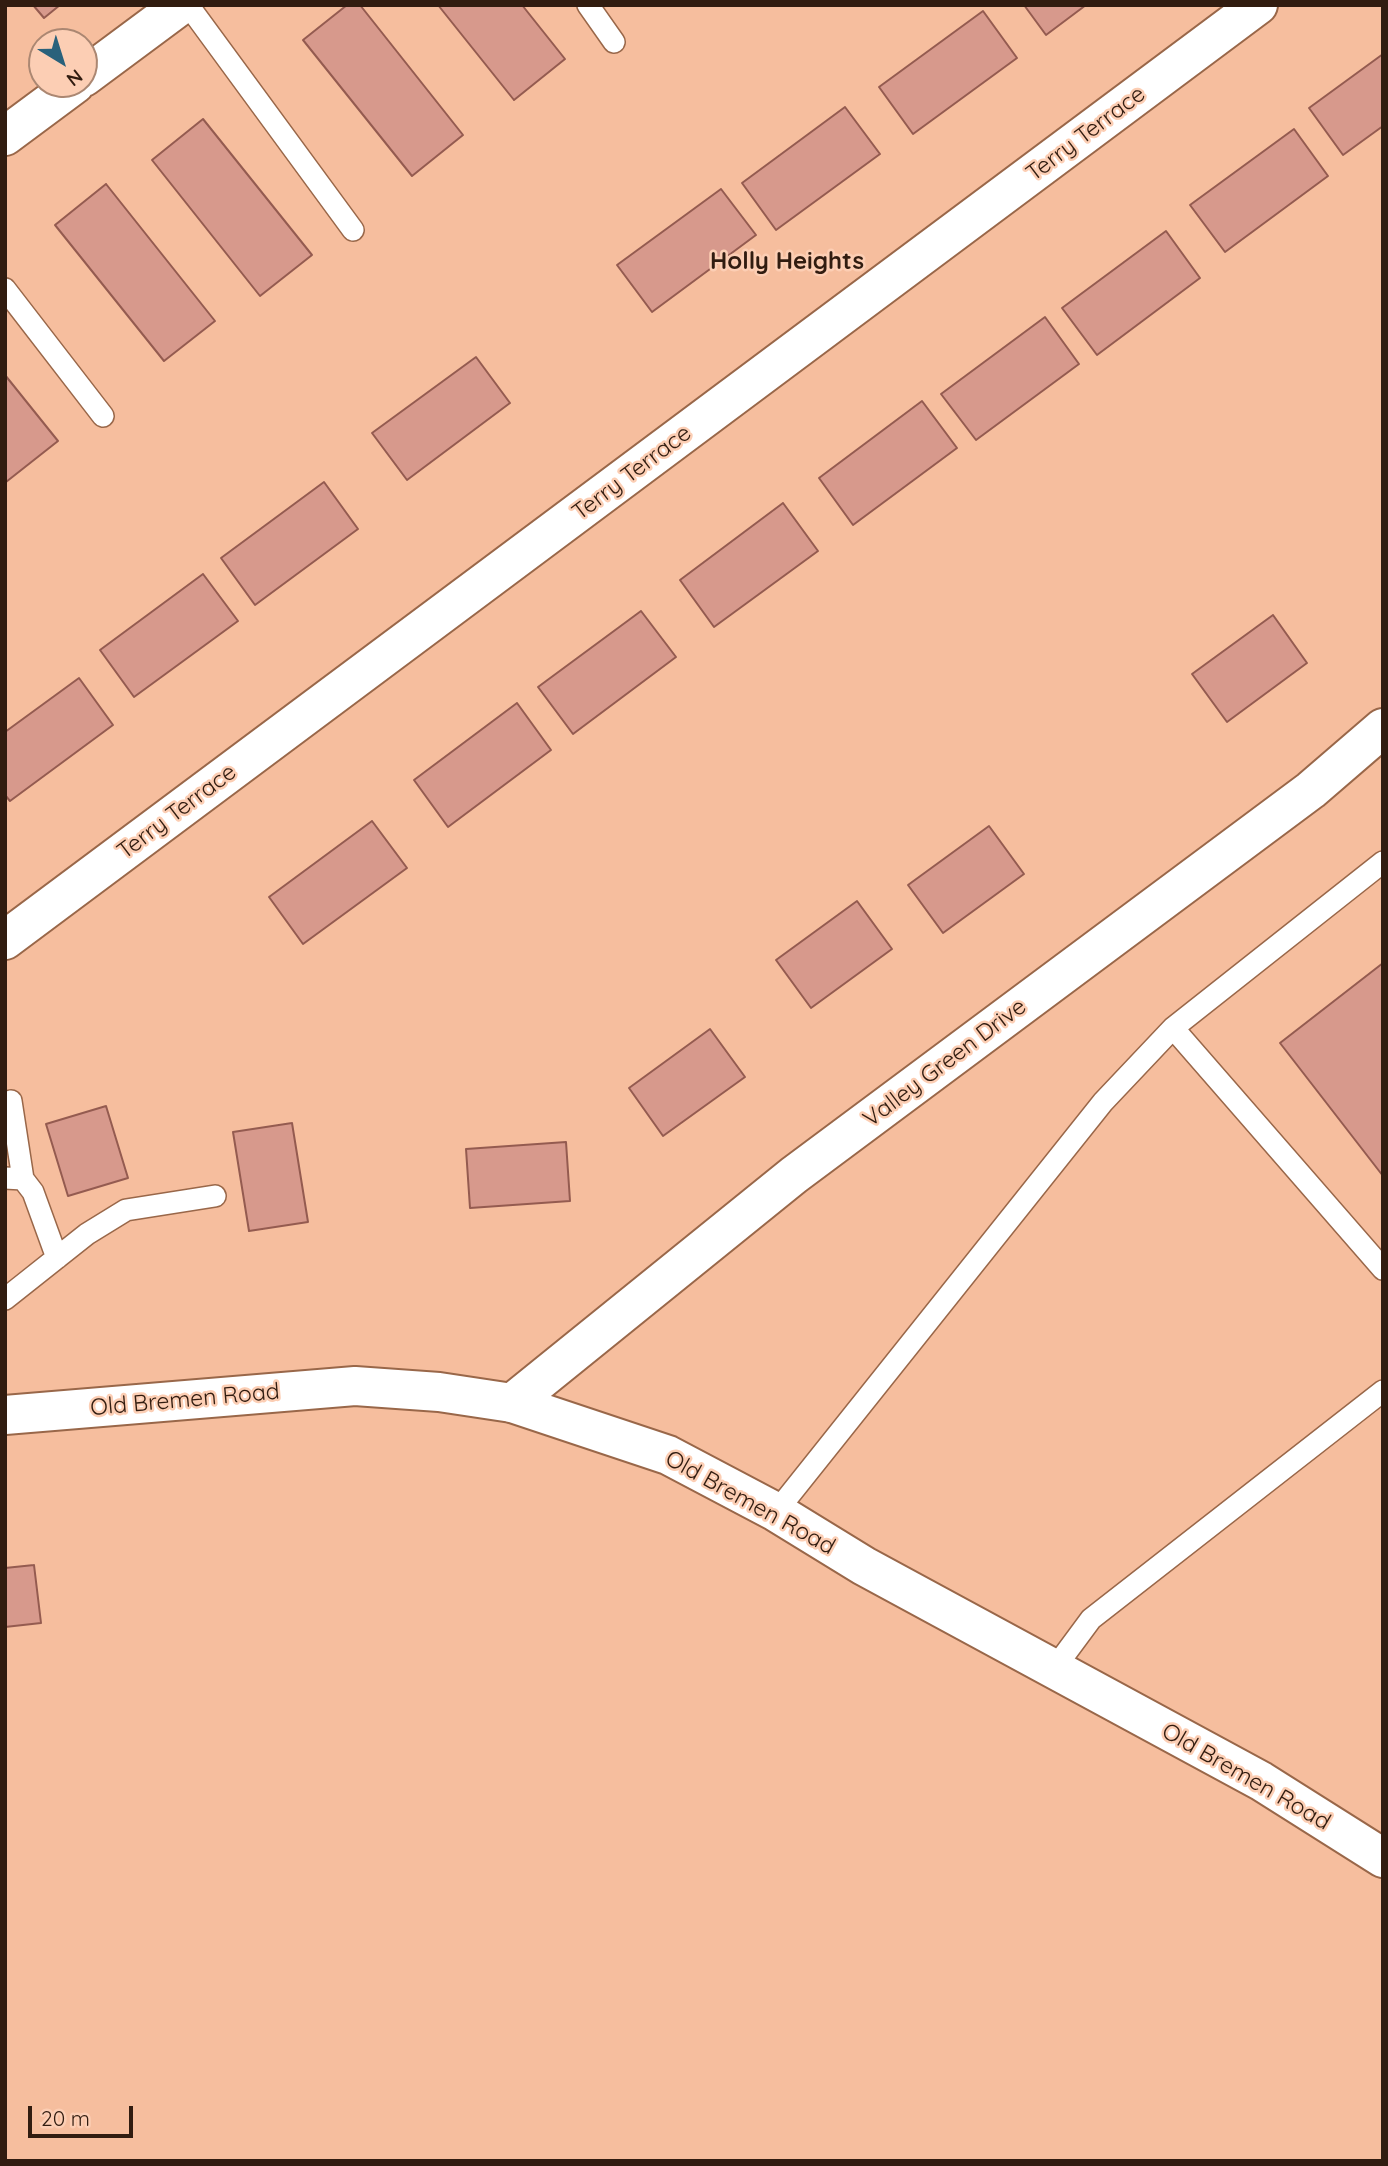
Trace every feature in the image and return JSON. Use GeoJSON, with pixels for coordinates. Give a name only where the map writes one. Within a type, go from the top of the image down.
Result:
{"type":"FeatureCollection","features":[{"type":"Feature","properties":{"kind":"street"},"geometry":{"type":"LineString","coordinates":[[98,67],[181,5]]}},
{"type":"Feature","properties":{"kind":"street","name":"Terry Terrace"},"geometry":{"type":"LineString","coordinates":[[5,940],[1258,5]]}},
{"type":"Feature","properties":{"kind":"street"},"geometry":{"type":"LineString","coordinates":[[5,136],[56,98]]}},
{"type":"Feature","properties":{"kind":"street","name":"Valley Green Drive"},"geometry":{"type":"LineString","coordinates":[[512,1404],[794,1175],[1311,790],[1383,728]]}},
{"type":"Feature","properties":{"kind":"street","name":"Old Bremen Road"},"geometry":{"type":"LineString","coordinates":[[5,1415],[355,1386],[439,1392],[512,1404],[668,1455],[776,1512],[864,1566],[1261,1781],[1383,1858]]}},
{"type":"Feature","properties":{"kind":"lane"},"geometry":{"type":"LineString","coordinates":[[188,5],[354,230]]}},
{"type":"Feature","properties":{"kind":"lane"},"geometry":{"type":"LineString","coordinates":[[588,5],[614,42]]}},
{"type":"Feature","properties":{"kind":"lane"},"geometry":{"type":"LineString","coordinates":[[5,289],[103,416]]}},
{"type":"Feature","properties":{"kind":"lane"},"geometry":{"type":"LineString","coordinates":[[776,1512],[1103,1102],[1172,1028],[1383,862]]}},
{"type":"Feature","properties":{"kind":"lane"},"geometry":{"type":"LineString","coordinates":[[1172,1028],[1383,1269]]}},
{"type":"Feature","properties":{"kind":"lane"},"geometry":{"type":"LineString","coordinates":[[11,1101],[14,1179],[33,1192],[57,1258]]}},
{"type":"Feature","properties":{"kind":"lane"},"geometry":{"type":"LineString","coordinates":[[5,1299],[87,1234],[126,1210],[215,1196]]}},
{"type":"Feature","properties":{"kind":"lane"},"geometry":{"type":"LineString","coordinates":[[1054,1669],[1091,1619],[1383,1391]]}},
{"type":"Feature","properties":{"kind":"building"},"geometry":{"type":"Polygon","coordinates":[[[33,5],[60,5],[44,18],[33,5]]]}},
{"type":"Feature","properties":{"kind":"building"},"geometry":{"type":"Polygon","coordinates":[[[347,5],[360,5],[463,135],[412,176],[303,40],[347,5]]]}},
{"type":"Feature","properties":{"kind":"building"},"geometry":{"type":"Polygon","coordinates":[[[438,5],[522,5],[565,59],[514,100],[438,5]]]}},
{"type":"Feature","properties":{"kind":"building"},"geometry":{"type":"Polygon","coordinates":[[[1024,5],[1086,5],[1046,35],[1024,5]]]}},
{"type":"Feature","properties":{"kind":"building"},"geometry":{"type":"Polygon","coordinates":[[[983,11],[1017,58],[913,134],[879,87],[983,11]]]}},
{"type":"Feature","properties":{"kind":"building"},"geometry":{"type":"Polygon","coordinates":[[[1383,54],[1383,126],[1343,155],[1309,108],[1383,54]]]}},
{"type":"Feature","properties":{"kind":"building"},"geometry":{"type":"Polygon","coordinates":[[[845,107],[880,154],[776,230],[742,183],[845,107]]]}},
{"type":"Feature","properties":{"kind":"building"},"geometry":{"type":"Polygon","coordinates":[[[203,119],[312,255],[260,296],[152,160],[203,119]]]}},
{"type":"Feature","properties":{"kind":"building"},"geometry":{"type":"Polygon","coordinates":[[[1294,129],[1328,176],[1225,252],[1190,205],[1294,129]]]}},
{"type":"Feature","properties":{"kind":"building"},"geometry":{"type":"Polygon","coordinates":[[[106,184],[215,321],[164,361],[55,225],[106,184]]]}},
{"type":"Feature","properties":{"kind":"building"},"geometry":{"type":"Polygon","coordinates":[[[721,189],[756,235],[652,312],[617,265],[721,189]]]}},
{"type":"Feature","properties":{"kind":"building"},"geometry":{"type":"Polygon","coordinates":[[[1166,231],[1200,278],[1097,355],[1062,308],[1166,231]]]}},
{"type":"Feature","properties":{"kind":"building"},"geometry":{"type":"Polygon","coordinates":[[[1045,317],[1079,364],[976,440],[941,394],[1045,317]]]}},
{"type":"Feature","properties":{"kind":"building"},"geometry":{"type":"Polygon","coordinates":[[[476,357],[510,403],[407,480],[372,433],[476,357]]]}},
{"type":"Feature","properties":{"kind":"building"},"geometry":{"type":"Polygon","coordinates":[[[5,375],[58,441],[6,482],[5,480],[5,375]]]}},
{"type":"Feature","properties":{"kind":"building"},"geometry":{"type":"Polygon","coordinates":[[[922,401],[957,448],[853,525],[819,478],[922,401]]]}},
{"type":"Feature","properties":{"kind":"building"},"geometry":{"type":"Polygon","coordinates":[[[324,482],[358,529],[255,605],[221,558],[324,482]]]}},
{"type":"Feature","properties":{"kind":"building"},"geometry":{"type":"Polygon","coordinates":[[[783,503],[818,551],[714,627],[680,580],[783,503]]]}},
{"type":"Feature","properties":{"kind":"building"},"geometry":{"type":"Polygon","coordinates":[[[203,574],[238,621],[134,697],[100,650],[203,574]]]}},
{"type":"Feature","properties":{"kind":"building"},"geometry":{"type":"Polygon","coordinates":[[[641,611],[676,657],[573,734],[538,687],[641,611]]]}},
{"type":"Feature","properties":{"kind":"building"},"geometry":{"type":"Polygon","coordinates":[[[1273,615],[1307,663],[1227,722],[1192,674],[1273,615]]]}},
{"type":"Feature","properties":{"kind":"building"},"geometry":{"type":"Polygon","coordinates":[[[79,678],[113,725],[10,801],[5,795],[5,732],[79,678]]]}},
{"type":"Feature","properties":{"kind":"building"},"geometry":{"type":"Polygon","coordinates":[[[517,703],[551,750],[448,827],[414,780],[517,703]]]}},
{"type":"Feature","properties":{"kind":"building"},"geometry":{"type":"Polygon","coordinates":[[[372,821],[407,868],[303,944],[269,897],[372,821]]]}},
{"type":"Feature","properties":{"kind":"building"},"geometry":{"type":"Polygon","coordinates":[[[989,826],[1024,874],[943,933],[908,885],[989,826]]]}},
{"type":"Feature","properties":{"kind":"building"},"geometry":{"type":"Polygon","coordinates":[[[857,901],[892,949],[811,1008],[776,960],[857,901]]]}},
{"type":"Feature","properties":{"kind":"building"},"geometry":{"type":"Polygon","coordinates":[[[1383,963],[1383,1176],[1280,1043],[1383,963]]]}},
{"type":"Feature","properties":{"kind":"building"},"geometry":{"type":"Polygon","coordinates":[[[710,1029],[745,1077],[663,1136],[629,1088],[710,1029]]]}},
{"type":"Feature","properties":{"kind":"building"},"geometry":{"type":"Polygon","coordinates":[[[106,1106],[128,1178],[68,1196],[46,1124],[106,1106]]]}},
{"type":"Feature","properties":{"kind":"building"},"geometry":{"type":"Polygon","coordinates":[[[292,1123],[308,1222],[249,1231],[233,1132],[292,1123]]]}},
{"type":"Feature","properties":{"kind":"building"},"geometry":{"type":"Polygon","coordinates":[[[566,1142],[570,1201],[470,1208],[466,1149],[566,1142]]]}},
{"type":"Feature","properties":{"kind":"building"},"geometry":{"type":"Polygon","coordinates":[[[34,1565],[41,1623],[5,1627],[5,1568],[34,1565]]]}},
{"type":"Feature","properties":{"kind":"district","name":"Holly Heights"},"geometry":{"type":"Point","coordinates":[787,262]}}]}
